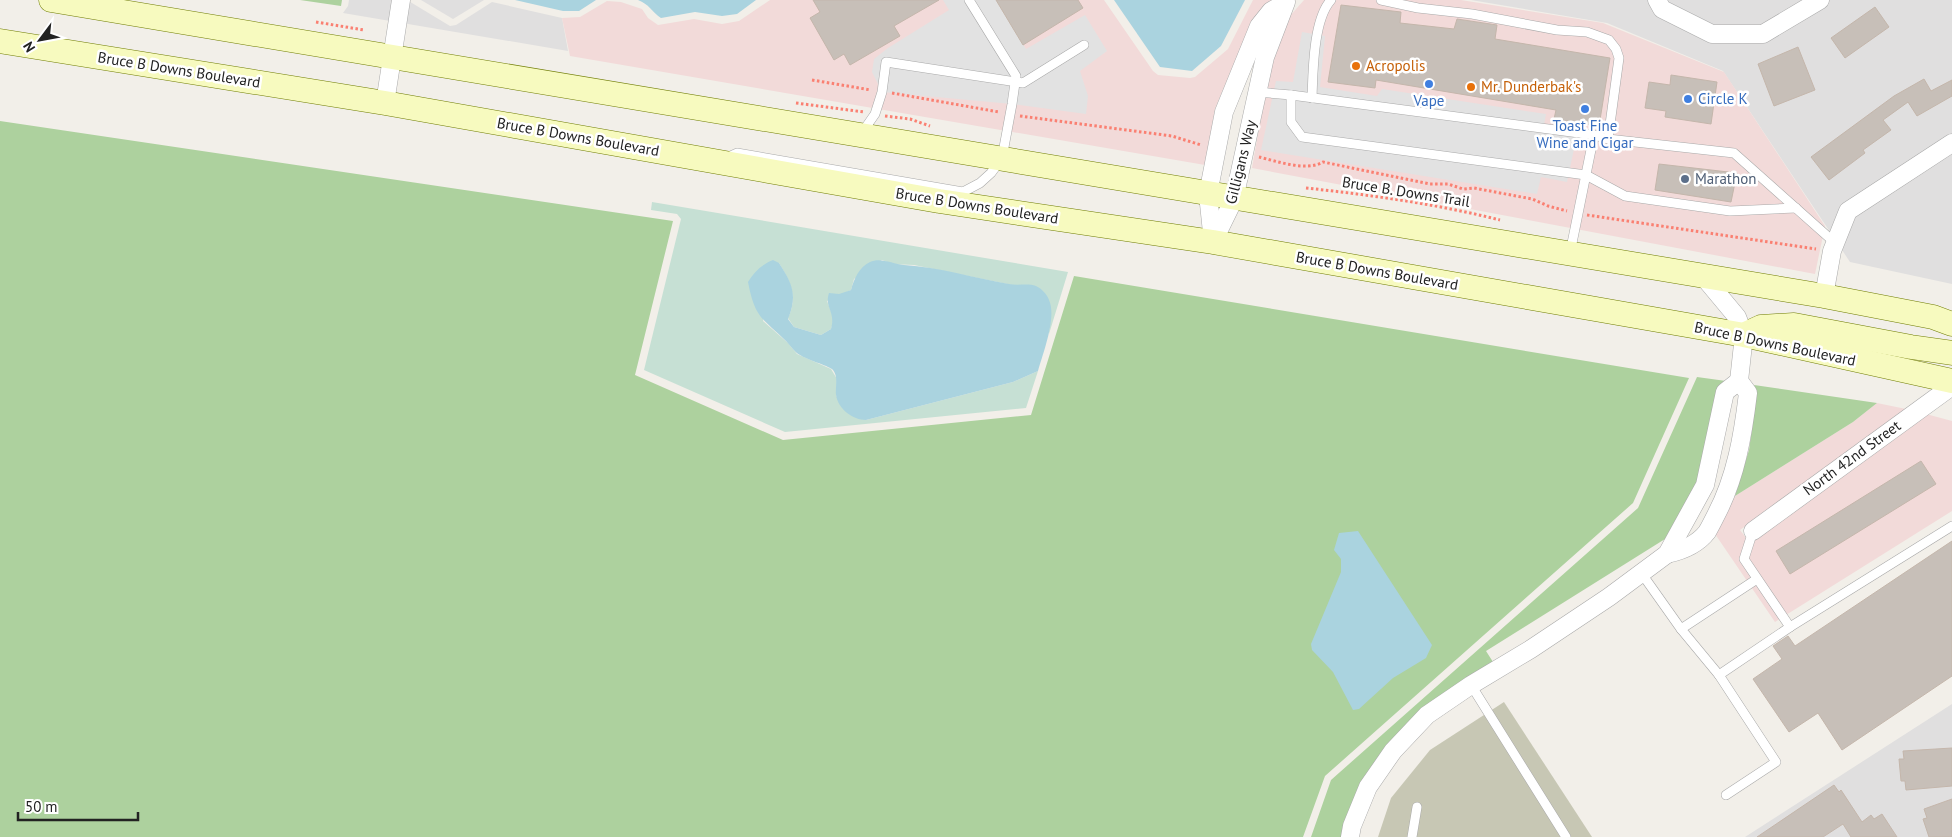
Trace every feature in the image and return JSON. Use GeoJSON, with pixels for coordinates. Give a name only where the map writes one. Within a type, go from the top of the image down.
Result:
{"type":"FeatureCollection","features":[{"type":"Feature","properties":{"kind":"main road"},"geometry":{"type":"LineString","coordinates":[[51,0],[1824,296],[1933,317],[1952,324]]}},
{"type":"Feature","properties":{"kind":"main road","name":"Bruce B Downs Boulevard"},"geometry":{"type":"LineString","coordinates":[[0,41],[385,103],[939,200],[1213,242],[1744,335],[1952,382]]}},
{"type":"Feature","properties":{"kind":"main road"},"geometry":{"type":"LineString","coordinates":[[1744,335],[1761,327],[1794,325],[1952,353]]}},
{"type":"Feature","properties":{"kind":"street"},"geometry":{"type":"LineString","coordinates":[[385,103],[401,0]]}},
{"type":"Feature","properties":{"kind":"street"},"geometry":{"type":"LineString","coordinates":[[1657,0],[1662,9],[1712,34],[1762,34],[1820,0]]}},
{"type":"Feature","properties":{"kind":"street","name":"Gilligans Way"},"geometry":{"type":"LineString","coordinates":[[1213,242],[1234,199],[1264,56],[1286,1]]}},
{"type":"Feature","properties":{"kind":"street","name":"Gilligans Way"},"geometry":{"type":"LineString","coordinates":[[1213,242],[1208,194],[1224,112],[1259,26],[1271,11],[1286,1]]}},
{"type":"Feature","properties":{"kind":"street"},"geometry":{"type":"LineString","coordinates":[[1824,296],[1833,247],[1848,211],[1952,143]]}},
{"type":"Feature","properties":{"kind":"street"},"geometry":{"type":"LineString","coordinates":[[1667,554],[1685,550],[1706,533],[1725,498],[1740,449],[1746,410],[1748,392],[1739,381],[1744,335],[1737,317],[1702,276]]}},
{"type":"Feature","properties":{"kind":"street"},"geometry":{"type":"LineString","coordinates":[[1350,837],[1352,826],[1368,787],[1393,751],[1427,715],[1471,685],[1531,649],[1642,574],[1667,554],[1705,485],[1725,392],[1739,381]]}},
{"type":"Feature","properties":{"kind":"street","name":"North 42nd Street"},"geometry":{"type":"LineString","coordinates":[[1753,531],[1952,386]]}},
{"type":"Feature","properties":{"kind":"lane"},"geometry":{"type":"LineString","coordinates":[[719,162],[737,153],[963,192],[980,183],[1002,158],[1016,76],[969,0]]}},
{"type":"Feature","properties":{"kind":"lane"},"geometry":{"type":"LineString","coordinates":[[1312,98],[1313,68],[1320,19],[1324,8],[1331,0]]}},
{"type":"Feature","properties":{"kind":"lane"},"geometry":{"type":"LineString","coordinates":[[1381,0],[1418,8],[1472,14],[1557,30],[1587,32],[1609,40],[1616,49],[1618,58],[1608,139]]}},
{"type":"Feature","properties":{"kind":"lane"},"geometry":{"type":"LineString","coordinates":[[861,134],[875,114],[882,92],[886,62],[1023,83],[1084,45]]}},
{"type":"Feature","properties":{"kind":"lane"},"geometry":{"type":"LineString","coordinates":[[1257,92],[1594,135],[1608,139],[1734,153],[1796,208],[1833,247]]}},
{"type":"Feature","properties":{"kind":"lane"},"geometry":{"type":"LineString","coordinates":[[1292,95],[1291,122],[1302,137],[1586,175],[1625,196],[1730,211],[1796,208]]}},
{"type":"Feature","properties":{"kind":"lane"},"geometry":{"type":"LineString","coordinates":[[1570,254],[1594,135]]}},
{"type":"Feature","properties":{"kind":"lane"},"geometry":{"type":"LineString","coordinates":[[1719,675],[1790,627],[1952,526]]}},
{"type":"Feature","properties":{"kind":"lane"},"geometry":{"type":"LineString","coordinates":[[1753,531],[1744,558],[1790,627]]}},
{"type":"Feature","properties":{"kind":"lane"},"geometry":{"type":"LineString","coordinates":[[1642,574],[1681,629],[1719,675],[1776,762],[1726,795]]}},
{"type":"Feature","properties":{"kind":"lane"},"geometry":{"type":"LineString","coordinates":[[1681,629],[1757,579]]}},
{"type":"Feature","properties":{"kind":"lane"},"geometry":{"type":"LineString","coordinates":[[1471,685],[1566,837]]}},
{"type":"Feature","properties":{"kind":"lane"},"geometry":{"type":"LineString","coordinates":[[1412,837],[1417,807]]}},
{"type":"Feature","properties":{"kind":"path"},"geometry":{"type":"LineString","coordinates":[[812,80],[1010,114],[1172,136],[1216,150]]}},
{"type":"Feature","properties":{"kind":"path"},"geometry":{"type":"LineString","coordinates":[[1244,154],[1292,165],[1316,166],[1322,162],[1430,184],[1448,184],[1464,189],[1474,188],[1532,199],[1548,206],[1578,214],[1833,247]]}},
{"type":"Feature","properties":{"kind":"path","name":"Bruce B. Downs Trail"},"geometry":{"type":"LineString","coordinates":[[1303,188],[1425,205],[1476,214],[1504,222]]}},
{"type":"Feature","properties":{"kind":"shaded area"},"geometry":{"type":"Polygon","coordinates":[[[349,0],[407,0],[450,26],[456,25],[492,2],[562,18],[568,51],[343,13],[348,6],[349,0]]]}},
{"type":"Feature","properties":{"kind":"shaded area"},"geometry":{"type":"Polygon","coordinates":[[[421,0],[484,0],[453,19],[421,0]]]}},
{"type":"Feature","properties":{"kind":"shaded area"},"geometry":{"type":"Polygon","coordinates":[[[770,0],[1104,0],[1153,71],[1158,75],[1190,78],[1195,77],[1228,49],[1253,0],[1274,0],[1251,23],[1215,109],[1205,165],[570,56],[562,18],[580,17],[607,1],[621,2],[642,9],[648,18],[658,25],[694,19],[722,24],[739,21],[770,0]]]}},
{"type":"Feature","properties":{"kind":"shaded area"},"geometry":{"type":"Polygon","coordinates":[[[943,0],[996,0],[1026,49],[1085,15],[1107,51],[1080,71],[1088,96],[1086,114],[1012,104],[882,92],[872,72],[874,59],[888,48],[949,10],[943,0]]]}},
{"type":"Feature","properties":{"kind":"shaded area"},"geometry":{"type":"Polygon","coordinates":[[[1304,0],[1461,0],[1603,23],[1724,72],[1825,226],[1815,274],[1252,168],[1271,59],[1289,17],[1304,0]]]}},
{"type":"Feature","properties":{"kind":"shaded area"},"geometry":{"type":"Polygon","coordinates":[[[1471,0],[1952,0],[1952,284],[1850,262],[1723,71],[1607,23],[1471,0]]]}},
{"type":"Feature","properties":{"kind":"shaded area"},"geometry":{"type":"Polygon","coordinates":[[[1302,32],[1325,36],[1320,87],[1377,96],[1382,89],[1546,114],[1544,125],[1578,130],[1567,182],[1541,177],[1537,194],[1261,150],[1276,81],[1293,82],[1302,32]]]}},
{"type":"Feature","properties":{"kind":"shaded area"},"geometry":{"type":"Polygon","coordinates":[[[652,202],[1068,272],[1049,334],[1050,312],[1047,296],[1035,287],[1012,285],[914,265],[892,264],[882,260],[854,279],[851,290],[827,301],[834,319],[831,329],[821,335],[794,327],[788,318],[793,296],[790,283],[779,263],[763,321],[788,343],[797,354],[831,369],[837,379],[836,396],[866,420],[1013,382],[1038,371],[1026,408],[785,432],[644,370],[681,219],[677,214],[651,210],[652,202]]]}},
{"type":"Feature","properties":{"kind":"shaded area"},"geometry":{"type":"Polygon","coordinates":[[[1877,403],[1906,409],[1740,530],[1750,543],[1926,414],[1952,421],[1952,511],[1775,622],[1715,534],[1735,496],[1853,422],[1877,403]]]}},
{"type":"Feature","properties":{"kind":"shaded area"},"geometry":{"type":"Polygon","coordinates":[[[1504,702],[1592,837],[1378,837],[1391,798],[1430,750],[1504,702]]]}},
{"type":"Feature","properties":{"kind":"shaded area"},"geometry":{"type":"Polygon","coordinates":[[[1952,704],[1952,837],[1745,837],[1952,704]]]}},
{"type":"Feature","properties":{"kind":"green space"},"geometry":{"type":"Polygon","coordinates":[[[300,0],[342,0],[341,6],[300,0]]]}},
{"type":"Feature","properties":{"kind":"green space"},"geometry":{"type":"Polygon","coordinates":[[[0,121],[673,221],[635,375],[783,440],[1031,415],[1074,276],[1689,378],[1633,503],[1325,776],[1303,837],[0,837],[0,121]]]}},
{"type":"Feature","properties":{"kind":"green space"},"geometry":{"type":"Polygon","coordinates":[[[1697,377],[1726,381],[1697,483],[1665,539],[1486,651],[1493,662],[1361,783],[1343,826],[1341,837],[1311,837],[1331,780],[1638,508],[1697,377]]]}},
{"type":"Feature","properties":{"kind":"green space"},"geometry":{"type":"Polygon","coordinates":[[[1754,385],[1877,403],[1853,422],[1735,496],[1749,450],[1757,393],[1754,385]]]}},
{"type":"Feature","properties":{"kind":"water"},"geometry":{"type":"Polygon","coordinates":[[[515,0],[596,0],[579,11],[563,11],[515,0]]]}},
{"type":"Feature","properties":{"kind":"water"},"geometry":{"type":"Polygon","coordinates":[[[638,0],[756,0],[737,14],[722,16],[695,12],[661,18],[638,0]]]}},
{"type":"Feature","properties":{"kind":"water"},"geometry":{"type":"Polygon","coordinates":[[[1114,0],[1245,0],[1221,46],[1192,71],[1160,67],[1114,0]]]}},
{"type":"Feature","properties":{"kind":"water"},"geometry":{"type":"Polygon","coordinates":[[[773,260],[779,263],[792,290],[793,303],[788,319],[794,327],[821,335],[831,329],[832,318],[828,302],[829,293],[839,294],[851,290],[860,270],[866,264],[874,261],[882,260],[930,268],[1012,285],[1036,286],[1044,292],[1051,307],[1048,335],[1038,371],[1013,382],[866,420],[851,416],[837,400],[836,378],[832,369],[794,351],[765,322],[757,310],[748,282],[758,269],[773,260]]]}},
{"type":"Feature","properties":{"kind":"water"},"geometry":{"type":"Polygon","coordinates":[[[1358,531],[1432,645],[1426,658],[1393,678],[1359,709],[1353,710],[1333,672],[1312,650],[1311,644],[1341,572],[1341,559],[1334,550],[1339,533],[1358,531]]]}},
{"type":"Feature","properties":{"kind":"building"},"geometry":{"type":"Polygon","coordinates":[[[813,0],[939,0],[894,26],[900,36],[850,65],[844,54],[834,60],[810,18],[820,12],[813,0]]]}},
{"type":"Feature","properties":{"kind":"building"},"geometry":{"type":"Polygon","coordinates":[[[996,0],[1078,0],[1083,8],[1023,45],[996,0]]]}},
{"type":"Feature","properties":{"kind":"building"},"geometry":{"type":"Polygon","coordinates":[[[1341,5],[1401,12],[1400,23],[1454,29],[1457,19],[1497,25],[1495,39],[1610,58],[1599,126],[1554,119],[1556,110],[1376,80],[1375,88],[1328,82],[1341,5]]]}},
{"type":"Feature","properties":{"kind":"building"},"geometry":{"type":"Polygon","coordinates":[[[1875,7],[1889,27],[1845,58],[1831,38],[1875,7]]]}},
{"type":"Feature","properties":{"kind":"building"},"geometry":{"type":"Polygon","coordinates":[[[1798,47],[1815,90],[1774,106],[1758,64],[1798,47]]]}},
{"type":"Feature","properties":{"kind":"building"},"geometry":{"type":"Polygon","coordinates":[[[1671,75],[1717,82],[1711,124],[1665,117],[1666,111],[1645,108],[1649,82],[1670,85],[1671,75]]]}},
{"type":"Feature","properties":{"kind":"building"},"geometry":{"type":"Polygon","coordinates":[[[1924,79],[1931,91],[1952,80],[1952,96],[1917,116],[1908,102],[1883,120],[1891,130],[1863,150],[1865,153],[1829,180],[1811,157],[1894,96],[1924,79]]]}},
{"type":"Feature","properties":{"kind":"building"},"geometry":{"type":"Polygon","coordinates":[[[1659,164],[1737,173],[1731,202],[1655,190],[1659,164]]]}},
{"type":"Feature","properties":{"kind":"building"},"geometry":{"type":"Polygon","coordinates":[[[1921,461],[1936,484],[1790,574],[1776,551],[1921,461]]]}},
{"type":"Feature","properties":{"kind":"building"},"geometry":{"type":"Polygon","coordinates":[[[1952,541],[1952,676],[1842,750],[1818,713],[1789,732],[1753,679],[1782,659],[1773,646],[1788,636],[1795,646],[1952,541]]]}},
{"type":"Feature","properties":{"kind":"building"},"geometry":{"type":"Polygon","coordinates":[[[1952,748],[1952,786],[1906,790],[1905,781],[1901,781],[1899,759],[1904,759],[1903,751],[1952,748]]]}},
{"type":"Feature","properties":{"kind":"building"},"geometry":{"type":"Polygon","coordinates":[[[1834,785],[1839,792],[1841,790],[1862,822],[1871,815],[1874,819],[1882,814],[1897,837],[1851,837],[1843,824],[1823,837],[1757,837],[1834,785]]]}},
{"type":"Feature","properties":{"kind":"building"},"geometry":{"type":"Polygon","coordinates":[[[1952,799],[1952,837],[1929,837],[1923,819],[1927,818],[1924,809],[1952,799]]]}},
{"type":"Feature","properties":{"kind":"place","name":"Acropolis"},"geometry":{"type":"Point","coordinates":[1356,66]}},
{"type":"Feature","properties":{"kind":"place","name":"Vape"},"geometry":{"type":"Point","coordinates":[1429,84]}},
{"type":"Feature","properties":{"kind":"place","name":"Mr. Dunderbak's"},"geometry":{"type":"Point","coordinates":[1471,87]}},
{"type":"Feature","properties":{"kind":"place","name":"Circle K"},"geometry":{"type":"Point","coordinates":[1688,99]}},
{"type":"Feature","properties":{"kind":"place","name":"Toast Fine Wine and Cigar"},"geometry":{"type":"Point","coordinates":[1585,109]}},
{"type":"Feature","properties":{"kind":"place","name":"Marathon"},"geometry":{"type":"Point","coordinates":[1685,179]}}]}
